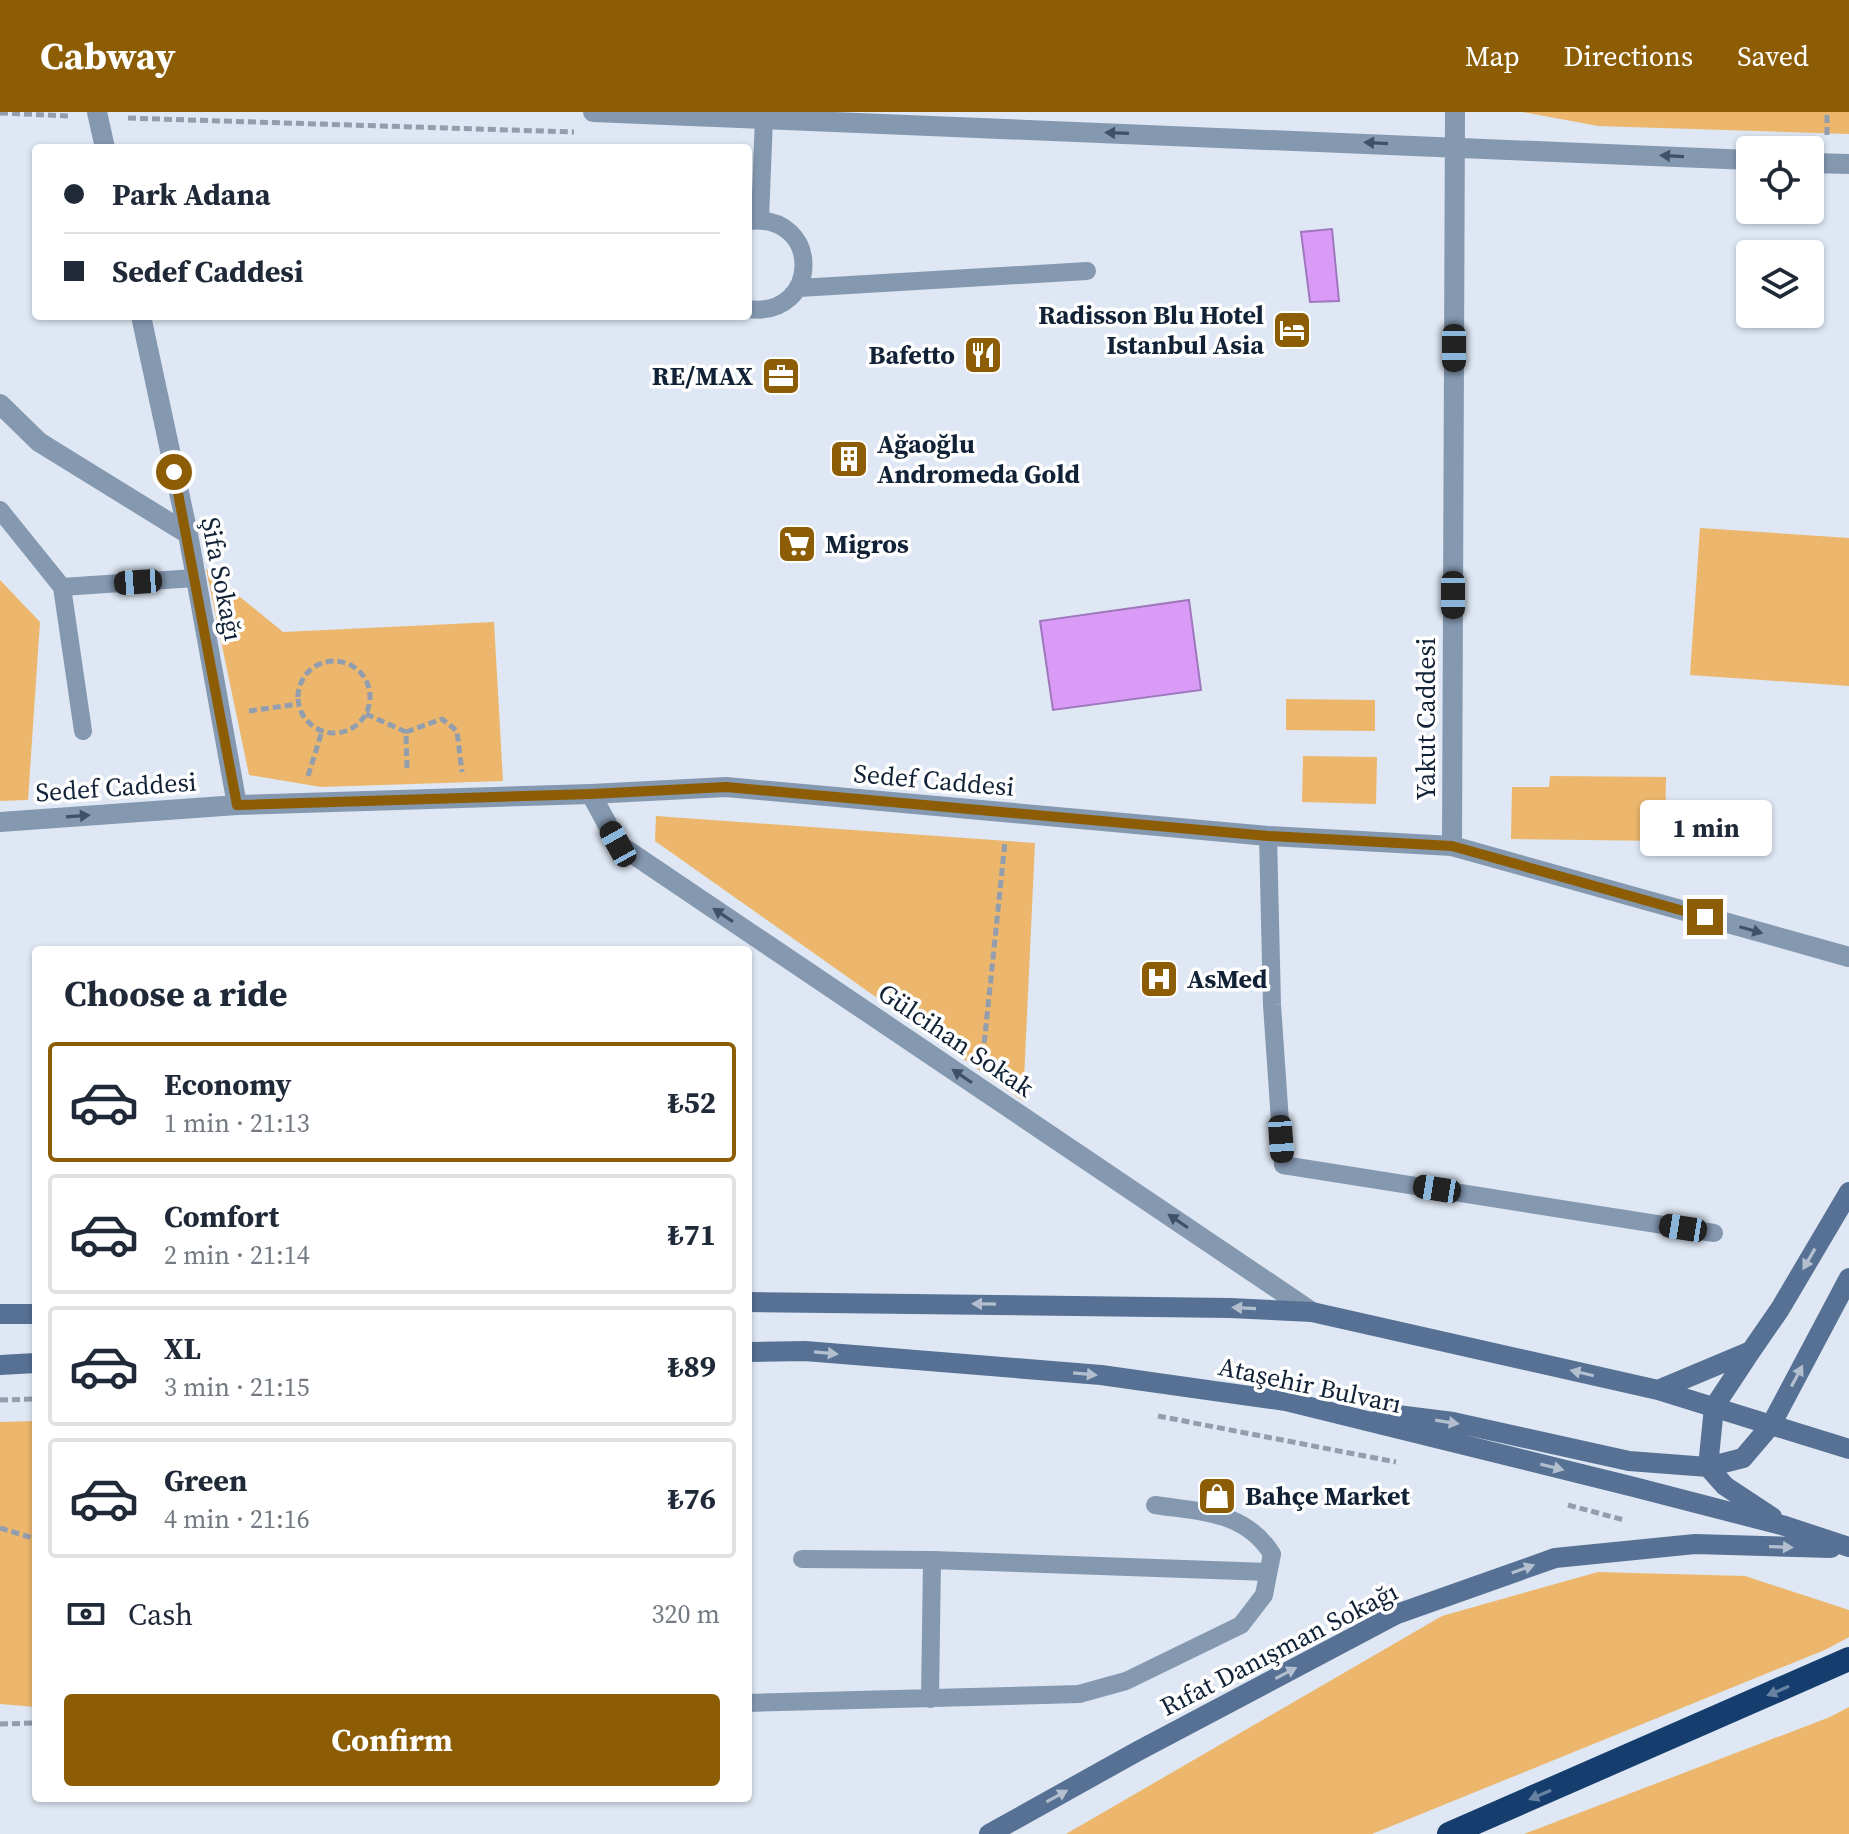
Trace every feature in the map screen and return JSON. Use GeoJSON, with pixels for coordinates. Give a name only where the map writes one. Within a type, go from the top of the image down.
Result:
{"type":"FeatureCollection","features":[{"type":"Feature","properties":{"kind":"highway"},"geometry":{"type":"LineString","coordinates":[[1449,1834],[1849,1659]]}},
{"type":"Feature","properties":{"kind":"main road"},"geometry":{"type":"LineString","coordinates":[[1785,1526],[1725,1486],[1708,1467],[1714,1407],[1780,1309],[1849,1192]]}},
{"type":"Feature","properties":{"kind":"main road"},"geometry":{"type":"LineString","coordinates":[[1286,1401],[1453,1422],[1629,1461],[1708,1467],[1743,1458],[1771,1425],[1849,1278]]}},
{"type":"Feature","properties":{"kind":"main road"},"geometry":{"type":"LineString","coordinates":[[752,1302],[1230,1308],[1312,1312],[1658,1390],[1849,1449]]}},
{"type":"Feature","properties":{"kind":"main road"},"geometry":{"type":"LineString","coordinates":[[0,1314],[32,1314]]}},
{"type":"Feature","properties":{"kind":"main road","name":"Ataşehir Bulvarı"},"geometry":{"type":"LineString","coordinates":[[752,1352],[805,1351],[1101,1375],[1286,1401],[1785,1526],[1849,1548]]}},
{"type":"Feature","properties":{"kind":"main road"},"geometry":{"type":"LineString","coordinates":[[1658,1390],[1751,1351]]}},
{"type":"Feature","properties":{"kind":"main road"},"geometry":{"type":"LineString","coordinates":[[0,1365],[32,1363]]}},
{"type":"Feature","properties":{"kind":"main road","name":"Rıfat Danışman Sokağı"},"geometry":{"type":"LineString","coordinates":[[989,1834],[1397,1614],[1555,1558],[1695,1544],[1849,1548]]}},
{"type":"Feature","properties":{"kind":"street"},"geometry":{"type":"LineString","coordinates":[[97,112],[104,144]]}},
{"type":"Feature","properties":{"kind":"street"},"geometry":{"type":"LineString","coordinates":[[593,112],[1736,159]]}},
{"type":"Feature","properties":{"kind":"street","name":"Yakut Caddesi"},"geometry":{"type":"LineString","coordinates":[[1452,846],[1455,112]]}},
{"type":"Feature","properties":{"kind":"street"},"geometry":{"type":"LineString","coordinates":[[1824,163],[1849,164]]}},
{"type":"Feature","properties":{"kind":"street","name":"Şifa Sokağı"},"geometry":{"type":"LineString","coordinates":[[142,320],[188,534],[237,805]]}},
{"type":"Feature","properties":{"kind":"street"},"geometry":{"type":"LineString","coordinates":[[0,404],[39,442],[188,534]]}},
{"type":"Feature","properties":{"kind":"street","name":"Sedef Caddesi"},"geometry":{"type":"LineString","coordinates":[[0,822],[237,805],[726,787],[1268,836],[1452,846],[1849,957]]}},
{"type":"Feature","properties":{"kind":"street","name":"Gülcihan Sokak"},"geometry":{"type":"LineString","coordinates":[[591,794],[618,844],[1312,1312]]}},
{"type":"Feature","properties":{"kind":"lane"},"geometry":{"type":"LineString","coordinates":[[752,310],[776,307],[789,299],[799,288],[804,273],[804,257],[799,243],[789,231],[776,223],[754,220],[764,118]]}},
{"type":"Feature","properties":{"kind":"lane"},"geometry":{"type":"LineString","coordinates":[[799,288],[1087,271]]}},
{"type":"Feature","properties":{"kind":"lane"},"geometry":{"type":"LineString","coordinates":[[0,510],[62,587],[83,731]]}},
{"type":"Feature","properties":{"kind":"lane"},"geometry":{"type":"LineString","coordinates":[[62,587],[195,578]]}},
{"type":"Feature","properties":{"kind":"lane"},"geometry":{"type":"LineString","coordinates":[[1268,836],[1272,1005],[1283,1165],[1714,1233]]}},
{"type":"Feature","properties":{"kind":"lane"},"geometry":{"type":"LineString","coordinates":[[752,1703],[1079,1694],[1126,1681],[1241,1625],[1264,1595],[1272,1554],[1261,1537],[1225,1516],[1155,1505]]}},
{"type":"Feature","properties":{"kind":"lane"},"geometry":{"type":"LineString","coordinates":[[802,1559],[932,1560],[1268,1572]]}},
{"type":"Feature","properties":{"kind":"lane"},"geometry":{"type":"LineString","coordinates":[[930,1699],[932,1560]]}},
{"type":"Feature","properties":{"kind":"path"},"geometry":{"type":"LineString","coordinates":[[339,660],[359,671],[367,681],[370,703],[366,714],[347,731],[322,731],[306,721],[298,704],[300,681],[307,672],[327,661],[339,660]]}},
{"type":"Feature","properties":{"kind":"path"},"geometry":{"type":"LineString","coordinates":[[221,715],[298,704]]}},
{"type":"Feature","properties":{"kind":"path"},"geometry":{"type":"LineString","coordinates":[[366,714],[406,732],[442,719],[457,731],[465,798]]}},
{"type":"Feature","properties":{"kind":"path"},"geometry":{"type":"LineString","coordinates":[[300,803],[322,731]]}},
{"type":"Feature","properties":{"kind":"path"},"geometry":{"type":"LineString","coordinates":[[406,732],[409,800]]}},
{"type":"Feature","properties":{"kind":"path"},"geometry":{"type":"LineString","coordinates":[[979,1088],[1008,813]]}},
{"type":"Feature","properties":{"kind":"path"},"geometry":{"type":"LineString","coordinates":[[0,1400],[32,1399]]}},
{"type":"Feature","properties":{"kind":"path"},"geometry":{"type":"LineString","coordinates":[[1151,1415],[1398,1462]]}},
{"type":"Feature","properties":{"kind":"path"},"geometry":{"type":"LineString","coordinates":[[1565,1504],[1625,1521]]}},
{"type":"Feature","properties":{"kind":"path"},"geometry":{"type":"LineString","coordinates":[[0,1528],[32,1538]]}},
{"type":"Feature","properties":{"kind":"path"},"geometry":{"type":"LineString","coordinates":[[0,1724],[32,1723]]}},
{"type":"Feature","properties":{"kind":"shaded area"},"geometry":{"type":"Polygon","coordinates":[[[1522,112],[1849,112],[1849,134],[1598,126],[1522,112]]]}},
{"type":"Feature","properties":{"kind":"shaded area"},"geometry":{"type":"Polygon","coordinates":[[[1332,229],[1339,301],[1310,302],[1301,232],[1332,229]]]}},
{"type":"Feature","properties":{"kind":"shaded area"},"geometry":{"type":"Polygon","coordinates":[[[1700,528],[1849,538],[1849,686],[1690,675],[1700,528]]]}},
{"type":"Feature","properties":{"kind":"shaded area"},"geometry":{"type":"Polygon","coordinates":[[[206,569],[283,632],[494,622],[503,781],[321,787],[249,775],[206,569]]]}},
{"type":"Feature","properties":{"kind":"shaded area"},"geometry":{"type":"Polygon","coordinates":[[[0,580],[40,622],[28,800],[0,801],[0,580]]]}},
{"type":"Feature","properties":{"kind":"shaded area"},"geometry":{"type":"Polygon","coordinates":[[[1189,600],[1201,690],[1053,710],[1040,621],[1189,600]]]}},
{"type":"Feature","properties":{"kind":"shaded area"},"geometry":{"type":"Polygon","coordinates":[[[1286,699],[1375,700],[1375,731],[1286,730],[1286,699]]]}},
{"type":"Feature","properties":{"kind":"shaded area"},"geometry":{"type":"Polygon","coordinates":[[[1303,756],[1377,757],[1376,804],[1302,802],[1303,756]]]}},
{"type":"Feature","properties":{"kind":"shaded area"},"geometry":{"type":"Polygon","coordinates":[[[1550,776],[1666,777],[1665,841],[1511,839],[1512,787],[1549,787],[1550,776]]]}},
{"type":"Feature","properties":{"kind":"shaded area"},"geometry":{"type":"Polygon","coordinates":[[[656,816],[1035,843],[1023,1101],[655,841],[656,816]]]}},
{"type":"Feature","properties":{"kind":"shaded area"},"geometry":{"type":"Polygon","coordinates":[[[32,1421],[32,1707],[0,1704],[0,1422],[32,1421]]]}},
{"type":"Feature","properties":{"kind":"shaded area"},"geometry":{"type":"Polygon","coordinates":[[[1598,1572],[1745,1576],[1849,1610],[1849,1637],[1827,1649],[1372,1834],[1066,1834],[1442,1616],[1598,1572]]]}},
{"type":"Feature","properties":{"kind":"shaded area"},"geometry":{"type":"Polygon","coordinates":[[[1849,1707],[1849,1834],[1524,1834],[1830,1717],[1849,1707]]]}},
{"type":"Feature","properties":{"kind":"place","name":"Radisson Blu Hotel Istanbul Asia"},"geometry":{"type":"Point","coordinates":[1292,330]}},
{"type":"Feature","properties":{"kind":"place","name":"Bafetto"},"geometry":{"type":"Point","coordinates":[983,355]}},
{"type":"Feature","properties":{"kind":"place","name":"RE/MAX"},"geometry":{"type":"Point","coordinates":[781,376]}},
{"type":"Feature","properties":{"kind":"place","name":"Ağaoğlu Andromeda Gold"},"geometry":{"type":"Point","coordinates":[849,459]}},
{"type":"Feature","properties":{"kind":"place","name":"Migros"},"geometry":{"type":"Point","coordinates":[797,544]}},
{"type":"Feature","properties":{"kind":"place","name":"AsMed"},"geometry":{"type":"Point","coordinates":[1159,979]}},
{"type":"Feature","properties":{"kind":"place","name":"Bahçe Market"},"geometry":{"type":"Point","coordinates":[1217,1496]}},
{"type":"Feature","properties":{"kind":"route"},"geometry":{"type":"LineString","coordinates":[[174,472],[237,805],[726,787],[1268,836],[1452,846],[1705,917]]}}]}
